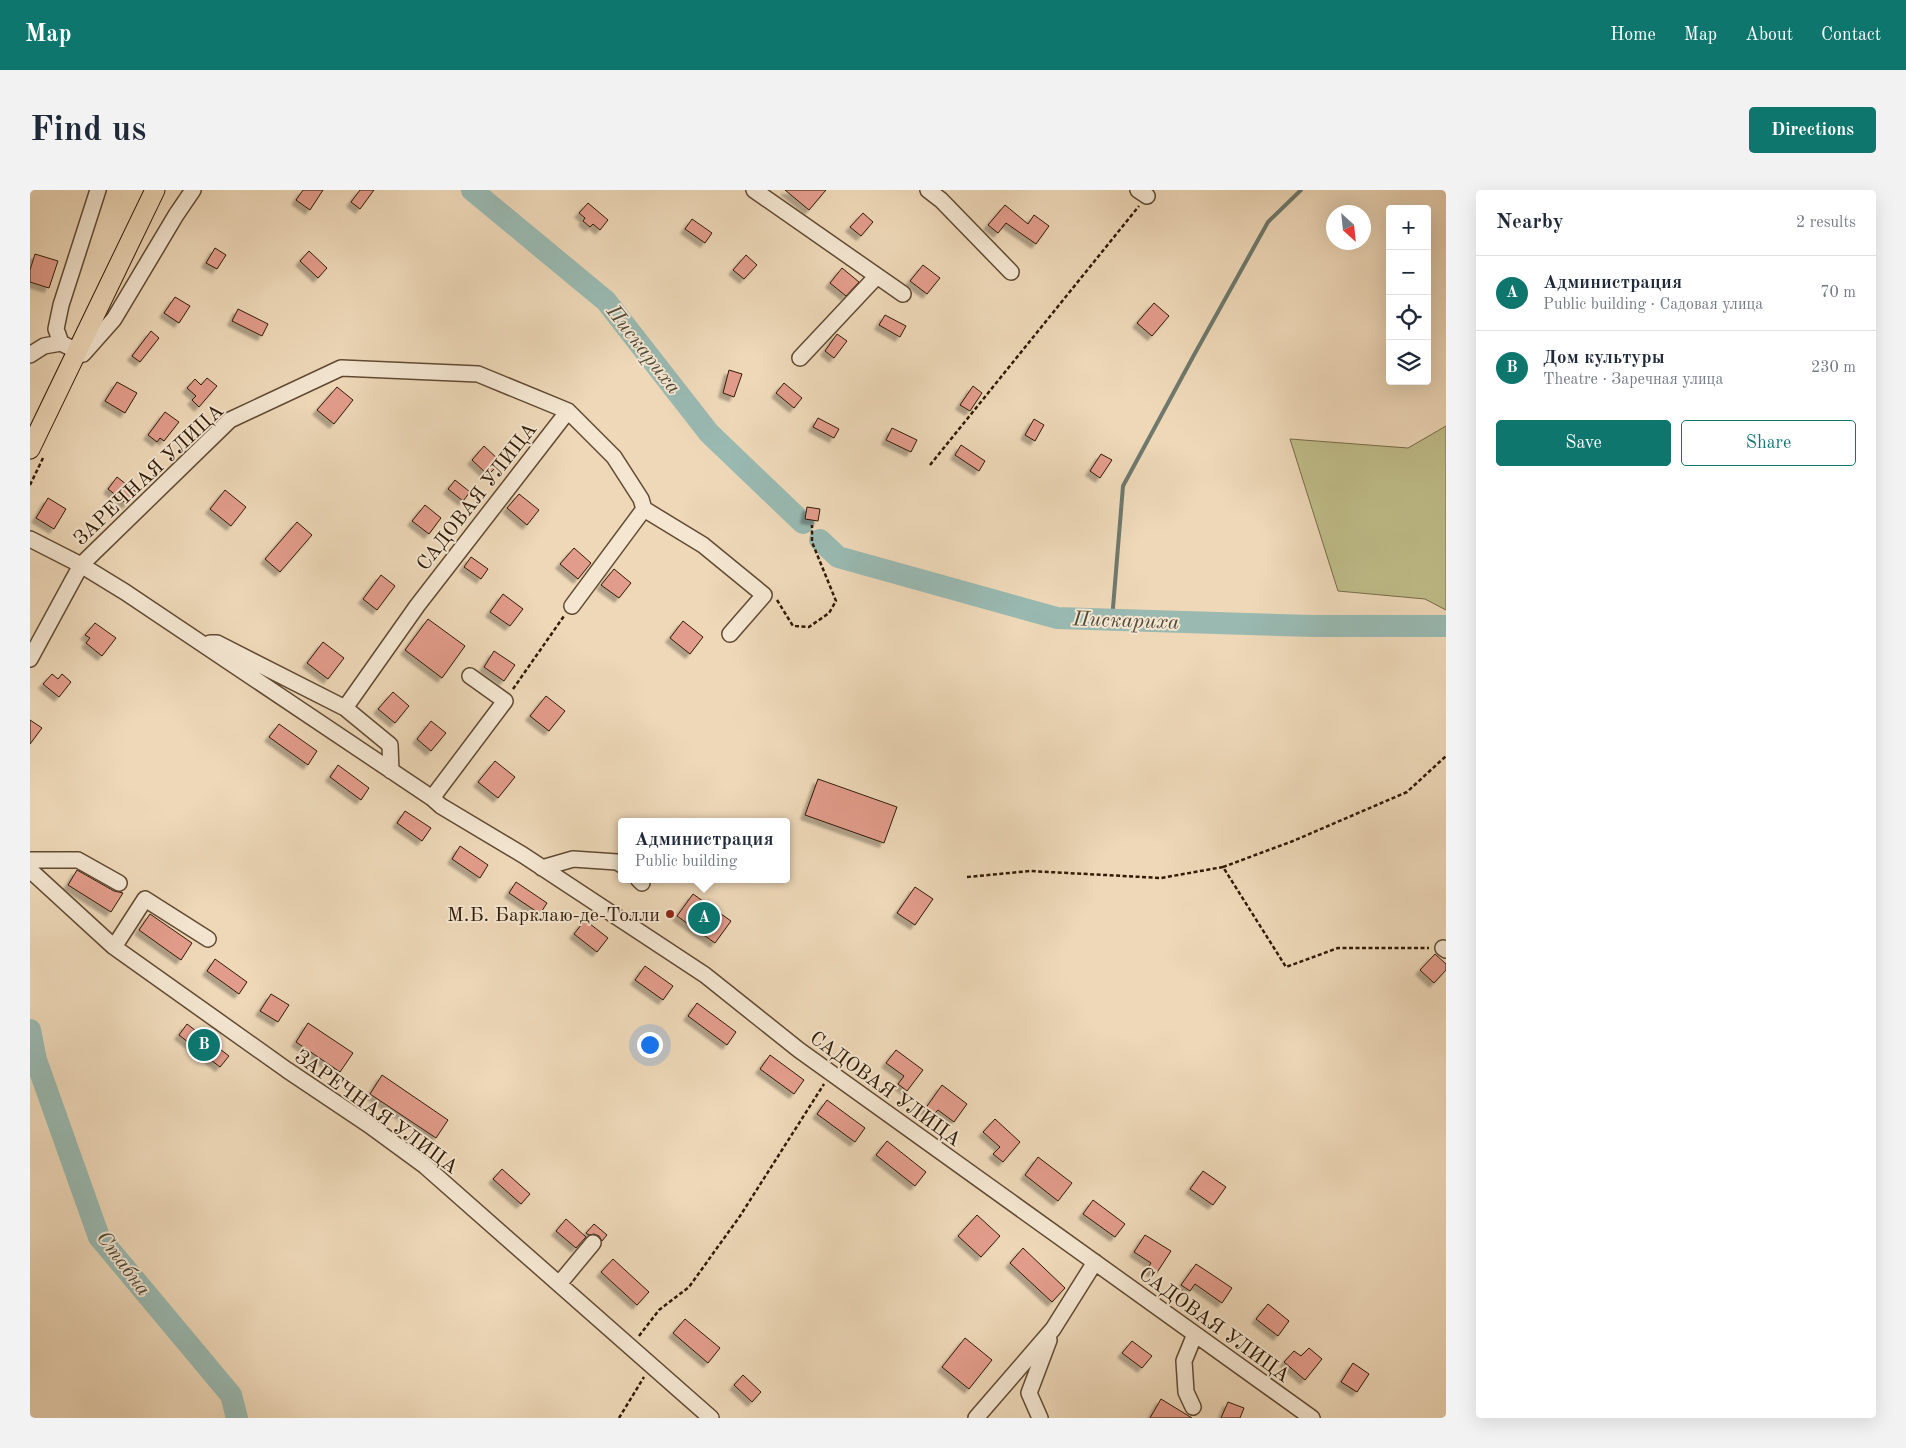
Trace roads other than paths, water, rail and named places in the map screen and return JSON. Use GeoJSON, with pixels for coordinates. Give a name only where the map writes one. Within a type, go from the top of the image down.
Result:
{"type":"FeatureCollection","features":[{"type":"Feature","properties":{"kind":"main road"},"geometry":{"type":"LineString","coordinates":[[30,449],[69,347],[155,190]]}},
{"type":"Feature","properties":{"kind":"street"},"geometry":{"type":"LineString","coordinates":[[69,347],[56,329],[60,305],[98,190]]}},
{"type":"Feature","properties":{"kind":"street"},"geometry":{"type":"LineString","coordinates":[[30,355],[44,346],[69,347],[84,354],[114,319],[193,190]]}},
{"type":"Feature","properties":{"kind":"street"},"geometry":{"type":"LineString","coordinates":[[754,190],[903,294]]}},
{"type":"Feature","properties":{"kind":"street"},"geometry":{"type":"LineString","coordinates":[[928,190],[941,200],[1011,272]]}},
{"type":"Feature","properties":{"kind":"street"},"geometry":{"type":"LineString","coordinates":[[800,358],[877,276]]}},
{"type":"Feature","properties":{"kind":"street","name":"ЗАРЕЧНАЯ УЛИЦА"},"geometry":{"type":"LineString","coordinates":[[30,660],[81,565],[230,420],[341,368],[478,374],[568,412]]}},
{"type":"Feature","properties":{"kind":"street"},"geometry":{"type":"LineString","coordinates":[[568,412],[614,457],[641,499],[644,509],[703,545],[764,595],[730,634]]}},
{"type":"Feature","properties":{"kind":"street","name":"САДОВАЯ УЛИЦА"},"geometry":{"type":"LineString","coordinates":[[345,708],[417,606],[568,412]]}},
{"type":"Feature","properties":{"kind":"street"},"geometry":{"type":"LineString","coordinates":[[572,606],[644,509]]}},
{"type":"Feature","properties":{"kind":"street","name":"САДОВАЯ УЛИЦА"},"geometry":{"type":"LineString","coordinates":[[30,539],[81,565],[199,642],[432,798],[441,806],[542,868],[705,975],[799,1050],[1312,1418]]}},
{"type":"Feature","properties":{"kind":"street"},"geometry":{"type":"LineString","coordinates":[[199,642],[217,643],[345,708],[390,744],[391,772]]}},
{"type":"Feature","properties":{"kind":"street"},"geometry":{"type":"LineString","coordinates":[[432,798],[505,701],[470,676]]}},
{"type":"Feature","properties":{"kind":"street"},"geometry":{"type":"LineString","coordinates":[[542,868],[573,859],[618,863]]}},
{"type":"Feature","properties":{"kind":"street"},"geometry":{"type":"LineString","coordinates":[[30,860],[78,860],[120,883]]}},
{"type":"Feature","properties":{"kind":"street","name":"ЗАРЕЧНАЯ УЛИЦА"},"geometry":{"type":"LineString","coordinates":[[30,870],[114,947],[425,1166],[711,1418]]}},
{"type":"Feature","properties":{"kind":"street"},"geometry":{"type":"LineString","coordinates":[[114,947],[145,899],[208,939]]}},
{"type":"Feature","properties":{"kind":"street"},"geometry":{"type":"LineString","coordinates":[[656,930],[662,947]]}},
{"type":"Feature","properties":{"kind":"street"},"geometry":{"type":"LineString","coordinates":[[559,1284],[593,1243]]}},
{"type":"Feature","properties":{"kind":"street"},"geometry":{"type":"LineString","coordinates":[[976,1418],[1053,1329],[1095,1262]]}},
{"type":"Feature","properties":{"kind":"street"},"geometry":{"type":"LineString","coordinates":[[1040,1418],[1029,1392],[1053,1329]]}},
{"type":"Feature","properties":{"kind":"street"},"geometry":{"type":"LineString","coordinates":[[1192,1407],[1186,1392],[1184,1361],[1195,1334]]}},
{"type":"Feature","properties":{"kind":"waterway","name":"Пискариха"},"geometry":{"type":"LineString","coordinates":[[472,190],[606,301],[709,433],[803,523]]}},
{"type":"Feature","properties":{"kind":"waterway"},"geometry":{"type":"LineString","coordinates":[[1112,620],[1123,486],[1268,222],[1301,190]]}},
{"type":"Feature","properties":{"kind":"waterway","name":"Пискариха"},"geometry":{"type":"LineString","coordinates":[[820,540],[838,557],[1057,618],[1314,626],[1446,626]]}},
{"type":"Feature","properties":{"kind":"waterway","name":"Стабна"},"geometry":{"type":"LineString","coordinates":[[30,1030],[36,1060],[99,1237],[231,1395],[237,1418]]}},
{"type":"Feature","properties":{"kind":"place","name":"М.Б. Барклаю-де-Толли"},"geometry":{"type":"Point","coordinates":[670,914]}},
{"type":"Feature","properties":{"kind":"place","name":"Администрация"},"geometry":{"type":"Point","coordinates":[704,918]}},
{"type":"Feature","properties":{"kind":"place","name":"Дом культуры"},"geometry":{"type":"Point","coordinates":[204,1045]}}]}
